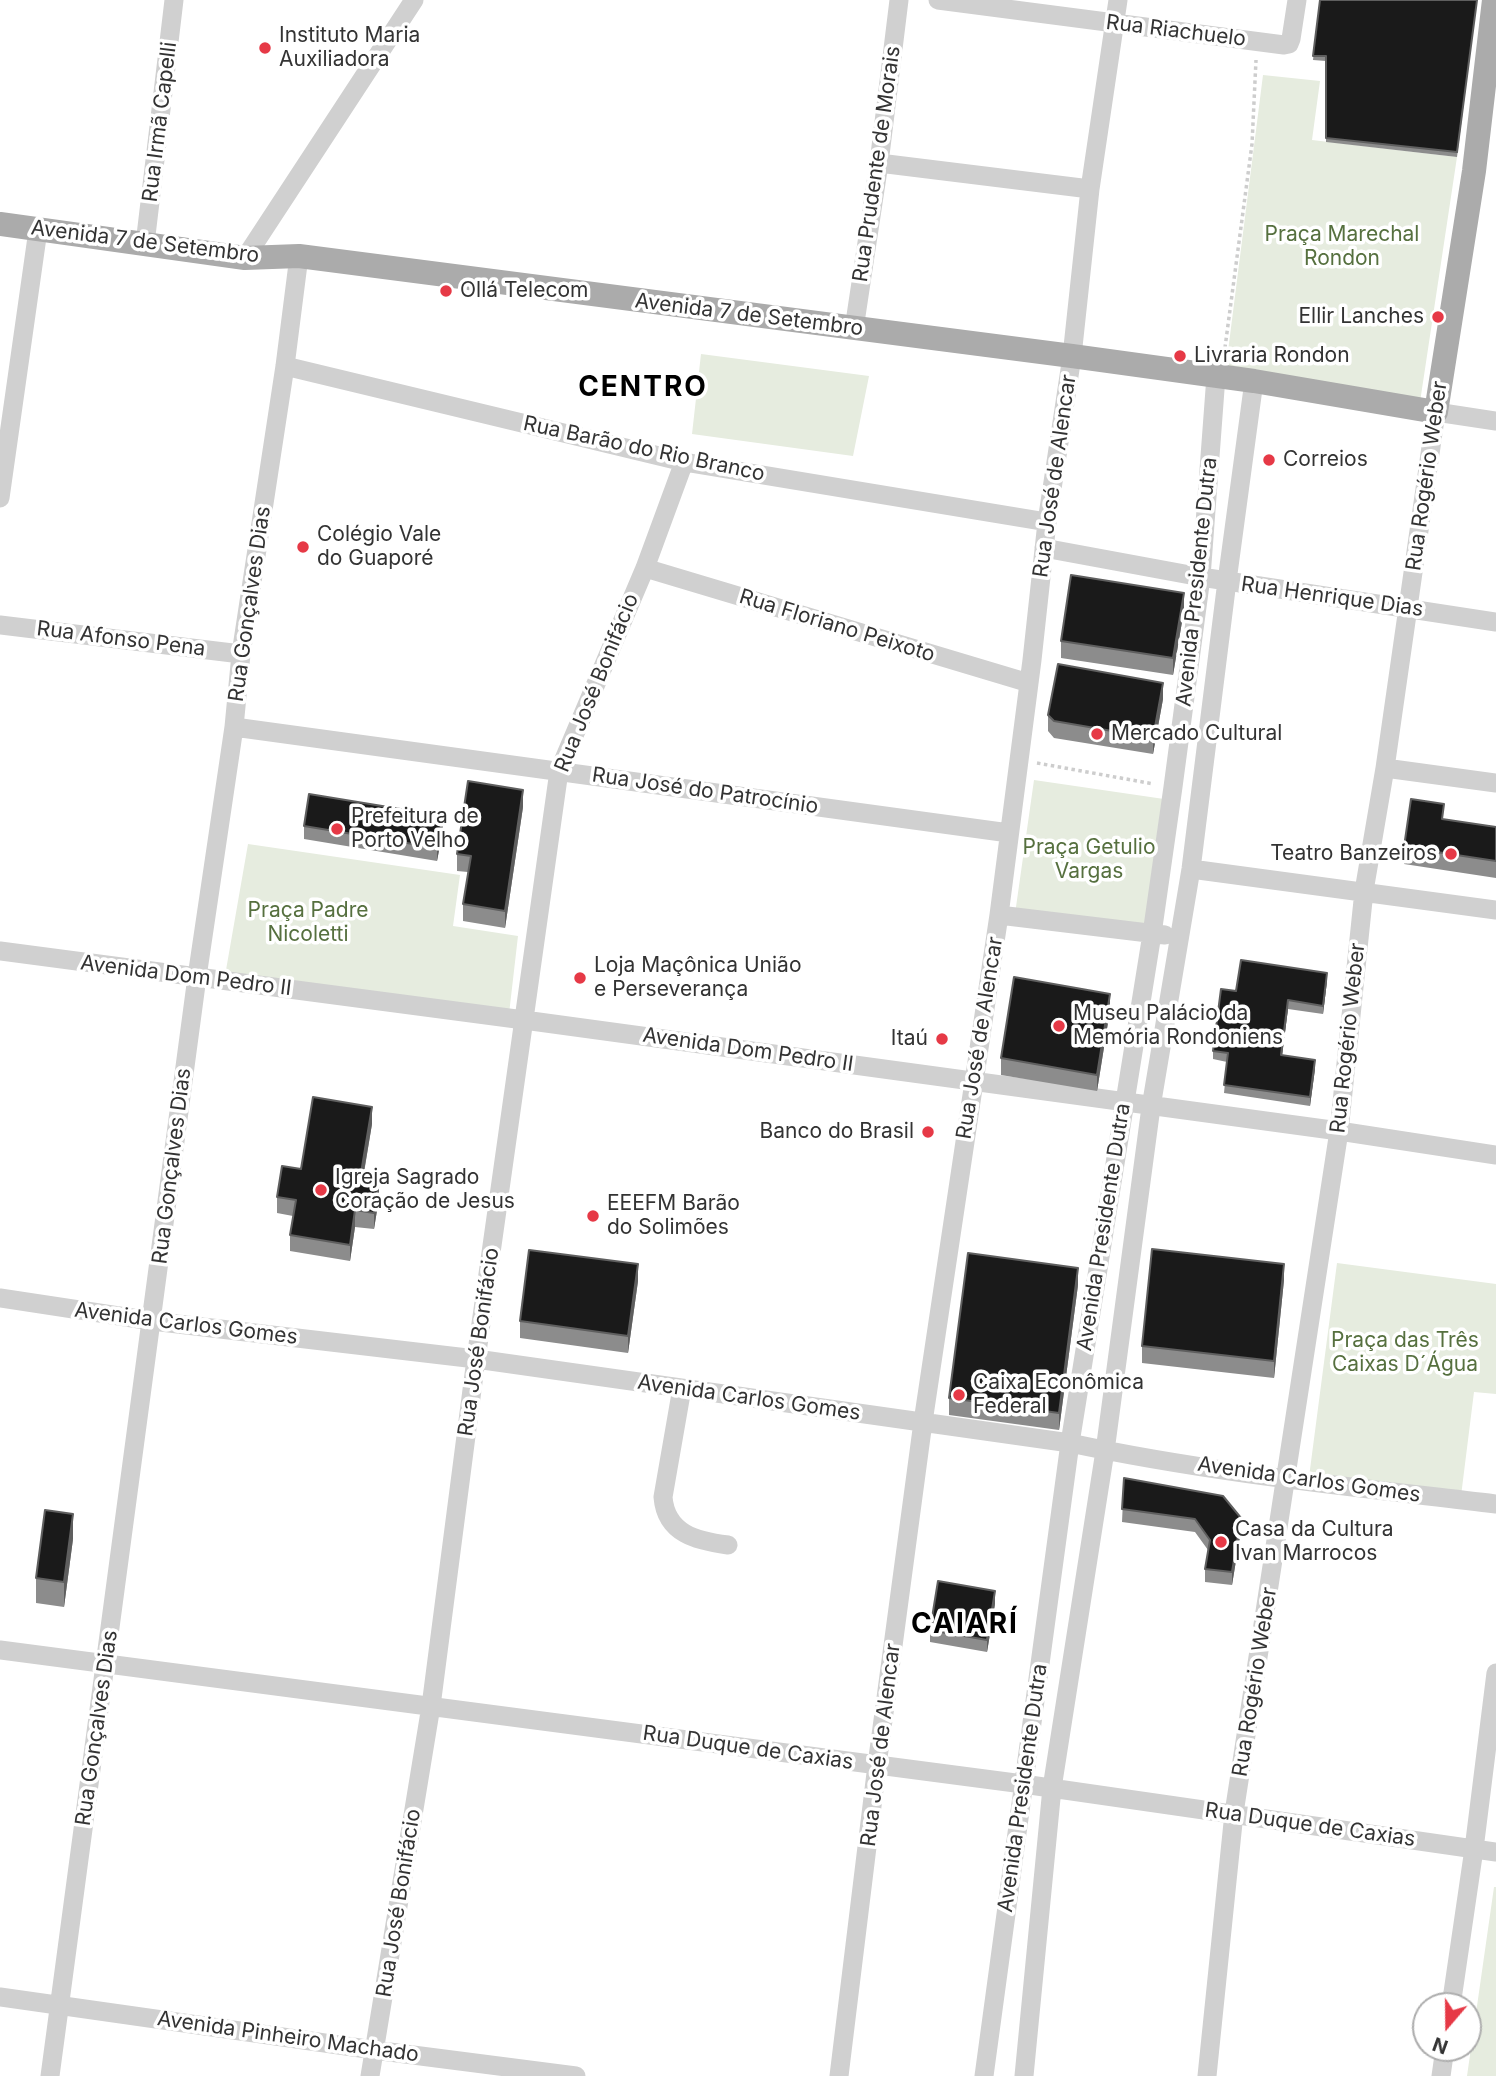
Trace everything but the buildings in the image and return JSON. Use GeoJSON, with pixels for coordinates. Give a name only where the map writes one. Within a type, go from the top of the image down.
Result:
{"type":"FeatureCollection","features":[{"type":"Feature","properties":{"kind":"main road","name":"Rua Rogério Weber"},"geometry":{"type":"LineString","coordinates":[[1436,412],[1474,171],[1494,0]]}},
{"type":"Feature","properties":{"kind":"main road","name":"Avenida 7 de Setembro"},"geometry":{"type":"LineString","coordinates":[[0,224],[245,258],[299,256],[1072,356],[1436,412]]}},
{"type":"Feature","properties":{"kind":"street","name":"Rua Irmã Capelli"},"geometry":{"type":"LineString","coordinates":[[145,244],[174,0]]}},
{"type":"Feature","properties":{"kind":"street"},"geometry":{"type":"LineString","coordinates":[[245,258],[414,0]]}},
{"type":"Feature","properties":{"kind":"street","name":"Rua Prudente de Morais"},"geometry":{"type":"LineString","coordinates":[[854,329],[879,163],[899,0]]}},
{"type":"Feature","properties":{"kind":"street","name":"Rua Riachuelo"},"geometry":{"type":"LineString","coordinates":[[938,0],[1284,45],[1289,44],[1291,39],[1297,0]]}},
{"type":"Feature","properties":{"kind":"street","name":"Rua José de Alencar"},"geometry":{"type":"LineString","coordinates":[[839,2076],[923,1422],[999,915],[1047,522],[1072,356],[1090,189],[1118,0]]}},
{"type":"Feature","properties":{"kind":"street"},"geometry":{"type":"LineString","coordinates":[[879,163],[1090,189]]}},
{"type":"Feature","properties":{"kind":"street"},"geometry":{"type":"LineString","coordinates":[[0,498],[38,230]]}},
{"type":"Feature","properties":{"kind":"street","name":"Rua Gonçalves Dias"},"geometry":{"type":"LineString","coordinates":[[50,2076],[197,977],[299,256]]}},
{"type":"Feature","properties":{"kind":"street","name":"Rua Barão do Rio Branco"},"geometry":{"type":"LineString","coordinates":[[285,366],[684,462],[1047,522]]}},
{"type":"Feature","properties":{"kind":"street","name":"Avenida Presidente Dutra"},"geometry":{"type":"LineString","coordinates":[[984,2076],[1070,1443],[1173,787],[1201,578],[1219,377]]}},
{"type":"Feature","properties":{"kind":"street","name":"Avenida Presidente Dutra"},"geometry":{"type":"LineString","coordinates":[[1024,2076],[1052,1788],[1105,1451],[1151,1107],[1191,869],[1254,382]]}},
{"type":"Feature","properties":{"kind":"street","name":"Avenida 7 de Setembro"},"geometry":{"type":"LineString","coordinates":[[1436,412],[1496,421]]}},
{"type":"Feature","properties":{"kind":"street","name":"Rua Rogério Weber"},"geometry":{"type":"LineString","coordinates":[[1207,2076],[1234,1813],[1339,1131],[1364,891],[1385,768],[1436,412]]}},
{"type":"Feature","properties":{"kind":"street","name":"Rua José Bonifácio"},"geometry":{"type":"LineString","coordinates":[[370,2076],[431,1706],[476,1359],[559,771],[645,568],[684,462]]}},
{"type":"Feature","properties":{"kind":"street","name":"Rua Henrique Dias"},"geometry":{"type":"LineString","coordinates":[[1044,548],[1201,578],[1496,622]]}},
{"type":"Feature","properties":{"kind":"street","name":"Rua Floriano Peixoto"},"geometry":{"type":"LineString","coordinates":[[645,568],[1029,683]]}},
{"type":"Feature","properties":{"kind":"street","name":"Rua Afonso Pena"},"geometry":{"type":"LineString","coordinates":[[0,625],[242,654]]}},
{"type":"Feature","properties":{"kind":"street","name":"Rua José do Patrocínio"},"geometry":{"type":"LineString","coordinates":[[234,727],[1009,833]]}},
{"type":"Feature","properties":{"kind":"street"},"geometry":{"type":"LineString","coordinates":[[1385,768],[1496,783]]}},
{"type":"Feature","properties":{"kind":"street"},"geometry":{"type":"LineString","coordinates":[[1191,869],[1496,910]]}},
{"type":"Feature","properties":{"kind":"street"},"geometry":{"type":"LineString","coordinates":[[999,915],[1179,937]]}},
{"type":"Feature","properties":{"kind":"street","name":"Avenida Dom Pedro II"},"geometry":{"type":"LineString","coordinates":[[0,951],[1339,1131],[1496,1155]]}},
{"type":"Feature","properties":{"kind":"street","name":"Avenida Carlos Gomes"},"geometry":{"type":"LineString","coordinates":[[0,1298],[152,1321],[476,1359],[1070,1443],[1105,1451],[1286,1478],[1496,1504]]}},
{"type":"Feature","properties":{"kind":"street"},"geometry":{"type":"LineString","coordinates":[[682,1388],[663,1497],[664,1508],[667,1516],[687,1536],[703,1542],[728,1545]]}},
{"type":"Feature","properties":{"kind":"street","name":"Rua Duque de Caxias"},"geometry":{"type":"LineString","coordinates":[[0,1650],[1023,1784],[1496,1852]]}},
{"type":"Feature","properties":{"kind":"street"},"geometry":{"type":"LineString","coordinates":[[1453,1992],[1496,1673]]}},
{"type":"Feature","properties":{"kind":"street","name":"Avenida Pinheiro Machado"},"geometry":{"type":"LineString","coordinates":[[0,1997],[576,2076]]}},
{"type":"Feature","properties":{"kind":"path"},"geometry":{"type":"LineString","coordinates":[[1219,377],[1252,144],[1258,40]]}},
{"type":"Feature","properties":{"kind":"path"},"geometry":{"type":"LineString","coordinates":[[1018,759],[1173,787]]}},
{"type":"Feature","properties":{"kind":"green space","name":"Praça Marechal Rondon"},"geometry":{"type":"Polygon","coordinates":[[[1263,75],[1320,81],[1312,140],[1457,157],[1420,402],[1225,375],[1263,75]]]}},
{"type":"Feature","properties":{"kind":"green space"},"geometry":{"type":"Polygon","coordinates":[[[701,354],[869,376],[853,456],[692,434],[701,354]]]}},
{"type":"Feature","properties":{"kind":"green space","name":"Praça Getulio Vargas"},"geometry":{"type":"Polygon","coordinates":[[[1034,780],[1164,799],[1144,940],[1014,921],[1034,780]]]}},
{"type":"Feature","properties":{"kind":"green space","name":"Praça Padre Nicoletti"},"geometry":{"type":"Polygon","coordinates":[[[248,844],[460,875],[453,926],[518,936],[509,1014],[232,984],[226,970],[248,844]]]}},
{"type":"Feature","properties":{"kind":"green space","name":"Praça das Três Caixas D´Água"},"geometry":{"type":"Polygon","coordinates":[[[1337,1263],[1496,1284],[1496,1394],[1474,1392],[1461,1496],[1309,1477],[1337,1263]]]}},
{"type":"Feature","properties":{"kind":"green space"},"geometry":{"type":"Polygon","coordinates":[[[1496,1887],[1496,2076],[1467,2076],[1469,2062],[1482,2062],[1482,1992],[1479,1992],[1496,1887]]]}},
{"type":"Feature","properties":{"kind":"place","name":"Instituto Maria Auxiliadora"},"geometry":{"type":"Point","coordinates":[265,48]}},
{"type":"Feature","properties":{"kind":"place","name":"Ollá Telecom"},"geometry":{"type":"Point","coordinates":[446,291]}},
{"type":"Feature","properties":{"kind":"place","name":"Ellir Lanches"},"geometry":{"type":"Point","coordinates":[1438,317]}},
{"type":"Feature","properties":{"kind":"place","name":"Livraria Rondon"},"geometry":{"type":"Point","coordinates":[1180,356]}},
{"type":"Feature","properties":{"kind":"place","name":"Correios"},"geometry":{"type":"Point","coordinates":[1269,460]}},
{"type":"Feature","properties":{"kind":"place","name":"Colégio Vale do Guaporé"},"geometry":{"type":"Point","coordinates":[303,547]}},
{"type":"Feature","properties":{"kind":"place","name":"Mercado Cultural"},"geometry":{"type":"Point","coordinates":[1097,734]}},
{"type":"Feature","properties":{"kind":"place","name":"Prefeitura de Porto Velho"},"geometry":{"type":"Point","coordinates":[337,829]}},
{"type":"Feature","properties":{"kind":"place","name":"Teatro Banzeiros"},"geometry":{"type":"Point","coordinates":[1451,854]}},
{"type":"Feature","properties":{"kind":"place","name":"Loja Maçônica União e Perseverança"},"geometry":{"type":"Point","coordinates":[580,978]}},
{"type":"Feature","properties":{"kind":"place","name":"Museu Palácio da Memória Rondoniens"},"geometry":{"type":"Point","coordinates":[1059,1026]}},
{"type":"Feature","properties":{"kind":"place","name":"Itaú"},"geometry":{"type":"Point","coordinates":[942,1039]}},
{"type":"Feature","properties":{"kind":"place","name":"Banco do Brasil"},"geometry":{"type":"Point","coordinates":[928,1132]}},
{"type":"Feature","properties":{"kind":"place","name":"Igreja Sagrado Coração de Jesus"},"geometry":{"type":"Point","coordinates":[321,1190]}},
{"type":"Feature","properties":{"kind":"place","name":"EEEFM Barão do Solimões"},"geometry":{"type":"Point","coordinates":[593,1216]}},
{"type":"Feature","properties":{"kind":"place","name":"Caixa Econômica Federal"},"geometry":{"type":"Point","coordinates":[959,1395]}},
{"type":"Feature","properties":{"kind":"place","name":"Casa da Cultura Ivan Marrocos"},"geometry":{"type":"Point","coordinates":[1221,1542]}},
{"type":"Feature","properties":{"kind":"district","name":"CENTRO"},"geometry":{"type":"Point","coordinates":[643,388]}},
{"type":"Feature","properties":{"kind":"district","name":"CAIARÍ"},"geometry":{"type":"Point","coordinates":[965,1625]}}]}
